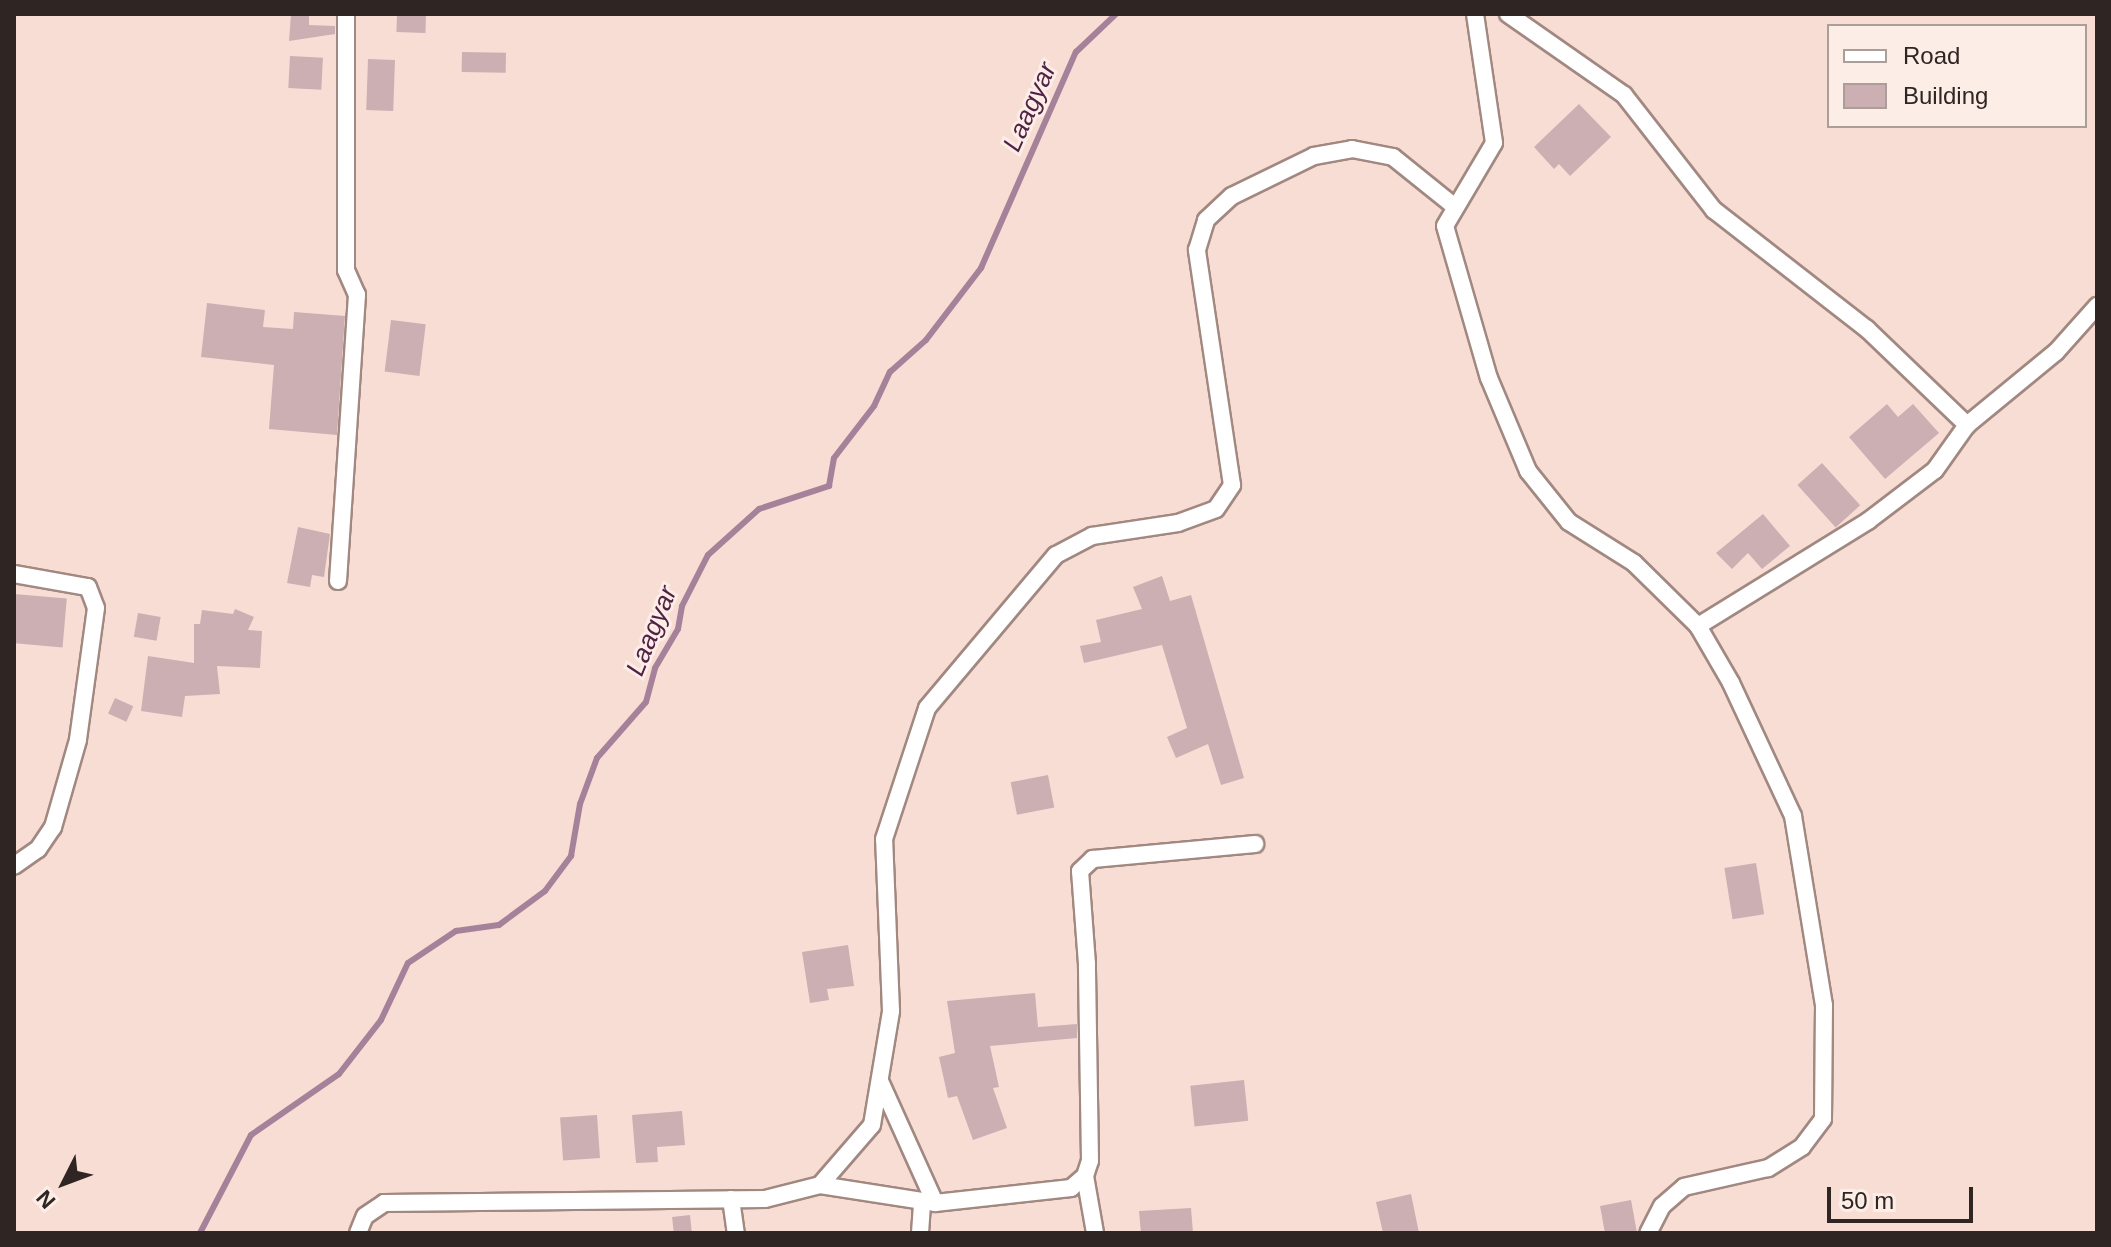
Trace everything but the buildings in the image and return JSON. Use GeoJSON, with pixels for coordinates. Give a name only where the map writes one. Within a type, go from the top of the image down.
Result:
{"type":"FeatureCollection","features":[{"type":"Feature","properties":{"kind":"street"},"geometry":{"type":"LineString","coordinates":[[338,581],[357,295],[346,270],[346,14]]}},
{"type":"Feature","properties":{"kind":"street"},"geometry":{"type":"LineString","coordinates":[[1475,14],[1494,143],[1454,206],[1445,226],[1489,378],[1528,471],[1569,522],[1634,563],[1698,626],[1731,683],[1793,816],[1824,1005],[1823,1119],[1802,1147],[1768,1168],[1684,1187],[1662,1206],[1648,1233]]}},
{"type":"Feature","properties":{"kind":"street"},"geometry":{"type":"LineString","coordinates":[[1508,14],[1624,95],[1714,210],[1867,329],[1967,425]]}},
{"type":"Feature","properties":{"kind":"street"},"geometry":{"type":"LineString","coordinates":[[820,1185],[872,1125],[891,1011],[884,839],[927,708],[1056,555],[1092,536],[1178,523],[1216,509],[1232,485],[1197,250],[1206,220],[1232,196],[1314,156],[1352,149],[1393,157],[1454,206]]}},
{"type":"Feature","properties":{"kind":"street"},"geometry":{"type":"LineString","coordinates":[[1698,626],[1868,521],[1935,470],[1967,425],[2056,352],[2097,306]]}},
{"type":"Feature","properties":{"kind":"street"},"geometry":{"type":"LineString","coordinates":[[14,574],[88,587],[96,608],[78,740],[53,827],[38,849],[14,866]]}},
{"type":"Feature","properties":{"kind":"street"},"geometry":{"type":"LineString","coordinates":[[1095,1233],[1085,1176],[1090,1161],[1087,964],[1080,871],[1093,859],[1255,844]]}},
{"type":"Feature","properties":{"kind":"street"},"geometry":{"type":"LineString","coordinates":[[880,1079],[928,1202],[920,1233]]}},
{"type":"Feature","properties":{"kind":"street"},"geometry":{"type":"LineString","coordinates":[[358,1233],[365,1216],[384,1203],[765,1199],[820,1185],[928,1202],[1071,1188],[1085,1176]]}},
{"type":"Feature","properties":{"kind":"street"},"geometry":{"type":"LineString","coordinates":[[731,1199],[736,1233]]}},
{"type":"Feature","properties":{"kind":"waterway","name":"Laagyar"},"geometry":{"type":"LineString","coordinates":[[200,1233],[251,1135],[339,1074],[381,1020],[408,963],[456,931],[499,925],[545,891],[571,856],[580,804],[597,758],[646,702],[655,668],[678,629],[682,606],[708,555],[759,509],[829,486],[834,458],[874,406],[890,372],[926,340],[981,268],[1076,52],[1116,14]]}}]}
